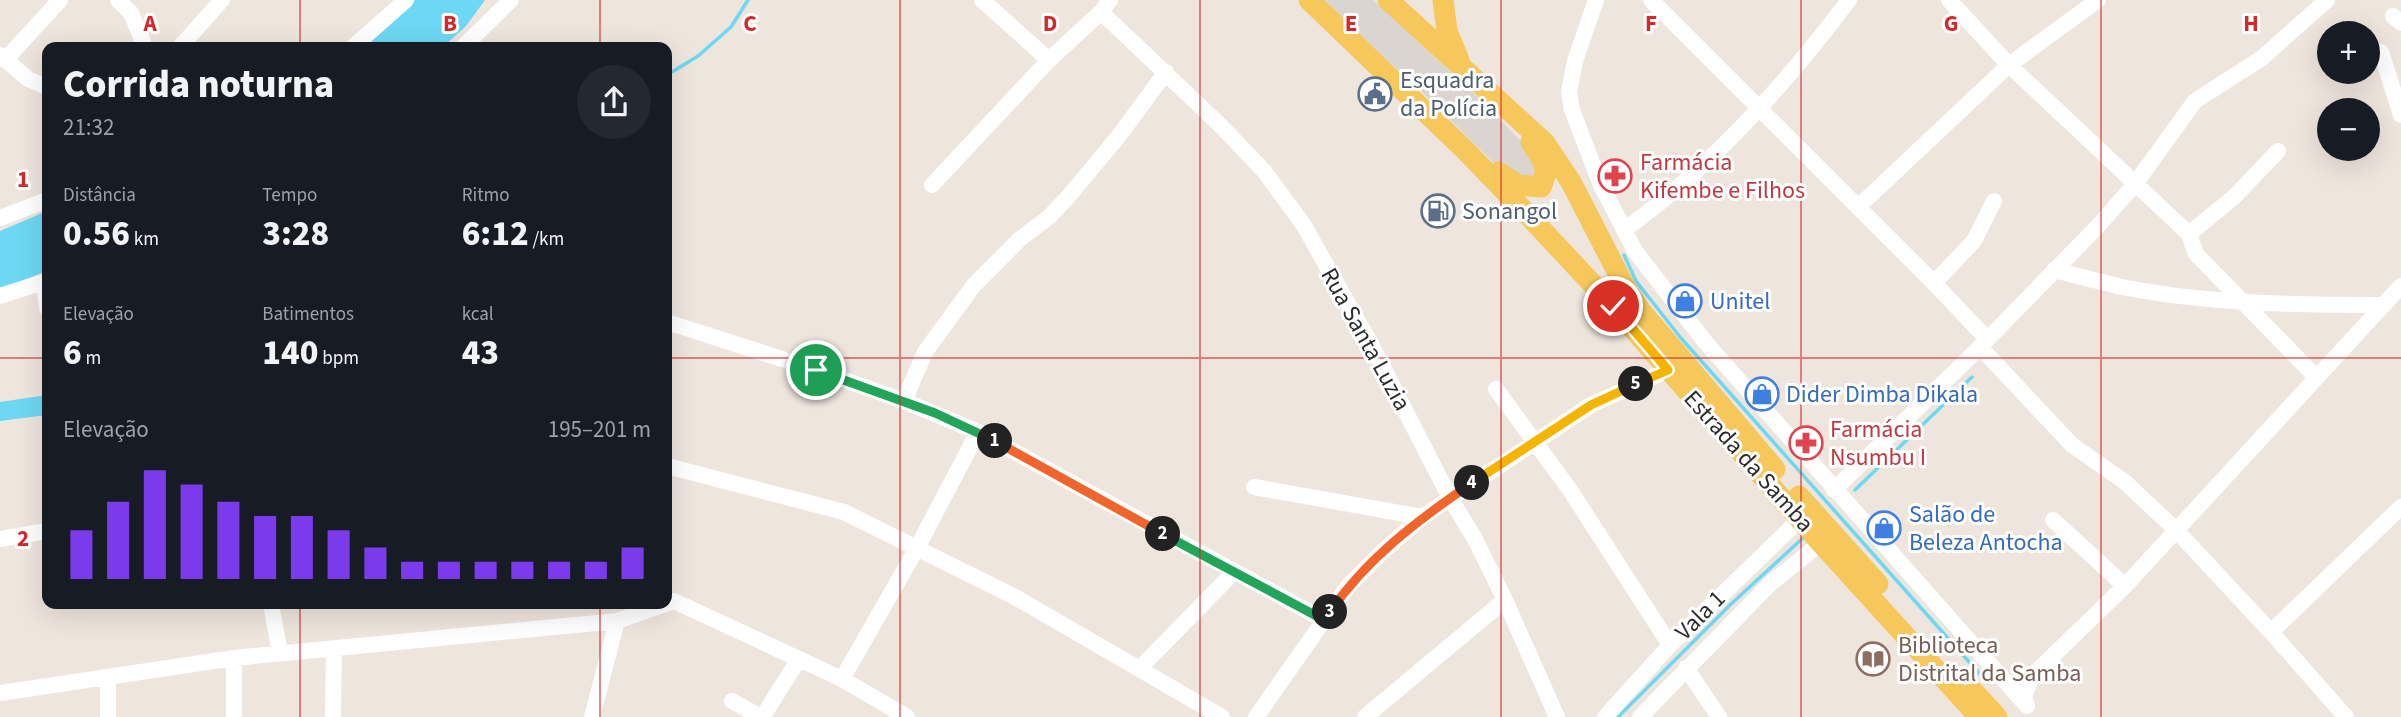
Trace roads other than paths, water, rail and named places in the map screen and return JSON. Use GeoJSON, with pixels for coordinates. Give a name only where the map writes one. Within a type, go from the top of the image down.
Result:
{"type":"FeatureCollection","features":[{"type":"Feature","properties":{"kind":"main road","name":"Estrada da Samba"},"geometry":{"type":"LineString","coordinates":[[1309,0],[1464,149],[1613,306],[1821,543],[1979,717]]}},
{"type":"Feature","properties":{"kind":"main road","name":"Estrada da Samba"},"geometry":{"type":"LineString","coordinates":[[1388,0],[1545,143],[1561,164],[1627,291],[1652,326],[1786,482],[1997,717]]}},
{"type":"Feature","properties":{"kind":"main road"},"geometry":{"type":"LineString","coordinates":[[1443,0],[1450,44],[1463,68]]}},
{"type":"Feature","properties":{"kind":"main road"},"geometry":{"type":"LineString","coordinates":[[1464,149],[1518,186],[1541,187],[1546,177],[1545,165],[1507,106]]}},
{"type":"Feature","properties":{"kind":"street"},"geometry":{"type":"LineString","coordinates":[[42,85],[28,79],[3,58],[60,0]]}},
{"type":"Feature","properties":{"kind":"street"},"geometry":{"type":"LineString","coordinates":[[118,0],[131,13],[143,42]]}},
{"type":"Feature","properties":{"kind":"street"},"geometry":{"type":"LineString","coordinates":[[188,42],[222,0]]}},
{"type":"Feature","properties":{"kind":"street"},"geometry":{"type":"LineString","coordinates":[[359,42],[406,0]]}},
{"type":"Feature","properties":{"kind":"street"},"geometry":{"type":"LineString","coordinates":[[468,42],[511,0]]}},
{"type":"Feature","properties":{"kind":"street"},"geometry":{"type":"LineString","coordinates":[[982,0],[1049,60]]}},
{"type":"Feature","properties":{"kind":"street","name":"Estrada da Samba"},"geometry":{"type":"LineString","coordinates":[[1596,0],[1575,61],[1569,92],[1572,110],[1600,183],[1635,251],[1678,308],[2027,706],[2024,696],[2033,676]]}},
{"type":"Feature","properties":{"kind":"street"},"geometry":{"type":"LineString","coordinates":[[1651,0],[1934,283],[2063,436],[2091,460],[2125,482],[2176,530],[2272,632],[2346,717]]}},
{"type":"Feature","properties":{"kind":"street"},"geometry":{"type":"LineString","coordinates":[[1624,230],[1682,183],[1759,107],[1849,0]]}},
{"type":"Feature","properties":{"kind":"street"},"geometry":{"type":"LineString","coordinates":[[1950,0],[2009,65],[2189,234],[2196,254],[2316,377]]}},
{"type":"Feature","properties":{"kind":"street"},"geometry":{"type":"LineString","coordinates":[[1858,207],[2009,65],[2098,0]]}},
{"type":"Feature","properties":{"kind":"street"},"geometry":{"type":"LineString","coordinates":[[1835,490],[2098,226],[2135,184],[2195,101],[2262,58],[2327,0]]}},
{"type":"Feature","properties":{"kind":"street"},"geometry":{"type":"LineString","coordinates":[[932,185],[1049,60],[1106,6]]}},
{"type":"Feature","properties":{"kind":"street","name":"Rua Santa Luzia"},"geometry":{"type":"LineString","coordinates":[[1106,6],[1166,72],[1264,171],[1303,224],[1372,346],[1450,498],[1475,539],[1557,717]]}},
{"type":"Feature","properties":{"kind":"street"},"geometry":{"type":"LineString","coordinates":[[2381,52],[2401,115]]}},
{"type":"Feature","properties":{"kind":"street"},"geometry":{"type":"LineString","coordinates":[[904,401],[925,352],[974,285],[1020,239],[1049,217],[1068,197],[1118,137],[1166,72]]}},
{"type":"Feature","properties":{"kind":"street"},"geometry":{"type":"LineString","coordinates":[[2189,234],[2234,197],[2278,151]]}},
{"type":"Feature","properties":{"kind":"street"},"geometry":{"type":"LineString","coordinates":[[1934,283],[1974,241],[1994,201]]}},
{"type":"Feature","properties":{"kind":"street"},"geometry":{"type":"LineString","coordinates":[[0,218],[42,202]]}},
{"type":"Feature","properties":{"kind":"street"},"geometry":{"type":"LineString","coordinates":[[2054,270],[2126,288],[2180,296],[2323,305],[2394,298]]}},
{"type":"Feature","properties":{"kind":"street"},"geometry":{"type":"LineString","coordinates":[[0,296],[42,282]]}},
{"type":"Feature","properties":{"kind":"street"},"geometry":{"type":"LineString","coordinates":[[1997,672],[2009,677],[2033,676],[2125,586],[2316,377],[2394,298]]}},
{"type":"Feature","properties":{"kind":"street"},"geometry":{"type":"LineString","coordinates":[[672,324],[904,401],[978,432],[1324,620]]}},
{"type":"Feature","properties":{"kind":"street"},"geometry":{"type":"LineString","coordinates":[[1256,717],[1348,586],[1422,517],[1591,405],[1668,370]]}},
{"type":"Feature","properties":{"kind":"street"},"geometry":{"type":"LineString","coordinates":[[1496,390],[1570,490],[1670,645]]}},
{"type":"Feature","properties":{"kind":"street"},"geometry":{"type":"LineString","coordinates":[[842,679],[918,548],[978,432]]}},
{"type":"Feature","properties":{"kind":"street"},"geometry":{"type":"LineString","coordinates":[[672,467],[844,512],[1015,597],[1222,717]]}},
{"type":"Feature","properties":{"kind":"street"},"geometry":{"type":"LineString","coordinates":[[1254,486],[1422,517]]}},
{"type":"Feature","properties":{"kind":"street"},"geometry":{"type":"LineString","coordinates":[[2272,632],[2401,507]]}},
{"type":"Feature","properties":{"kind":"street","name":"Vala 1"},"geometry":{"type":"LineString","coordinates":[[1605,717],[1670,645],[1800,519]]}},
{"type":"Feature","properties":{"kind":"street"},"geometry":{"type":"LineString","coordinates":[[2053,520],[2125,586]]}},
{"type":"Feature","properties":{"kind":"street"},"geometry":{"type":"LineString","coordinates":[[0,539],[42,532]]}},
{"type":"Feature","properties":{"kind":"street","name":"Vala 1"},"geometry":{"type":"LineString","coordinates":[[1640,717],[1771,583],[1821,543]]}},
{"type":"Feature","properties":{"kind":"street"},"geometry":{"type":"LineString","coordinates":[[1140,668],[1234,572]]}},
{"type":"Feature","properties":{"kind":"street"},"geometry":{"type":"LineString","coordinates":[[672,599],[842,679],[896,714]]}},
{"type":"Feature","properties":{"kind":"street"},"geometry":{"type":"LineString","coordinates":[[1365,717],[1505,600]]}},
{"type":"Feature","properties":{"kind":"street"},"geometry":{"type":"LineString","coordinates":[[272,609],[280,653]]}},
{"type":"Feature","properties":{"kind":"street"},"geometry":{"type":"LineString","coordinates":[[0,693],[234,657],[617,621],[645,609]]}},
{"type":"Feature","properties":{"kind":"street"},"geometry":{"type":"LineString","coordinates":[[592,717],[617,621]]}},
{"type":"Feature","properties":{"kind":"street"},"geometry":{"type":"LineString","coordinates":[[333,717],[334,649]]}},
{"type":"Feature","properties":{"kind":"street"},"geometry":{"type":"LineString","coordinates":[[234,657],[234,717]]}},
{"type":"Feature","properties":{"kind":"street"},"geometry":{"type":"LineString","coordinates":[[732,701],[763,716],[799,659]]}},
{"type":"Feature","properties":{"kind":"street"},"geometry":{"type":"LineString","coordinates":[[1686,668],[1719,717]]}},
{"type":"Feature","properties":{"kind":"street"},"geometry":{"type":"LineString","coordinates":[[108,677],[108,717]]}},
{"type":"Feature","properties":{"kind":"water"},"geometry":{"type":"Polygon","coordinates":[[[415,0],[485,0],[466,26],[448,42],[369,42],[415,0]]]}},
{"type":"Feature","properties":{"kind":"water"},"geometry":{"type":"Polygon","coordinates":[[[42,213],[42,273],[0,289],[0,231],[42,213]]]}},
{"type":"Feature","properties":{"kind":"water"},"geometry":{"type":"Polygon","coordinates":[[[42,396],[42,416],[0,421],[0,402],[42,396]]]}},
{"type":"Feature","properties":{"kind":"waterway"},"geometry":{"type":"LineString","coordinates":[[672,72],[698,56],[731,27],[748,0]]}},
{"type":"Feature","properties":{"kind":"waterway"},"geometry":{"type":"LineString","coordinates":[[1624,255],[1636,281],[1680,337],[1986,681]]}},
{"type":"Feature","properties":{"kind":"waterway"},"geometry":{"type":"LineString","coordinates":[[1855,490],[1972,377]]}},
{"type":"Feature","properties":{"kind":"waterway"},"geometry":{"type":"LineString","coordinates":[[1618,717],[1730,605],[1805,536]]}},
{"type":"Feature","properties":{"kind":"place","name":"Esquadra da Polícia"},"geometry":{"type":"Point","coordinates":[1375,94]}},
{"type":"Feature","properties":{"kind":"place","name":"Farmácia Kifembe e Filhos"},"geometry":{"type":"Point","coordinates":[1615,176]}},
{"type":"Feature","properties":{"kind":"place","name":"Sonangol"},"geometry":{"type":"Point","coordinates":[1438,211]}},
{"type":"Feature","properties":{"kind":"place","name":"Unitel"},"geometry":{"type":"Point","coordinates":[1685,301]}},
{"type":"Feature","properties":{"kind":"place","name":"Dider Dimba Dikala"},"geometry":{"type":"Point","coordinates":[1762,394]}},
{"type":"Feature","properties":{"kind":"place","name":"Farmácia Nsumbu I"},"geometry":{"type":"Point","coordinates":[1806,443]}},
{"type":"Feature","properties":{"kind":"place","name":"Salão de Beleza Antocha"},"geometry":{"type":"Point","coordinates":[1884,528]}},
{"type":"Feature","properties":{"kind":"place","name":"Biblioteca Distrital da Samba"},"geometry":{"type":"Point","coordinates":[1873,659]}}]}
